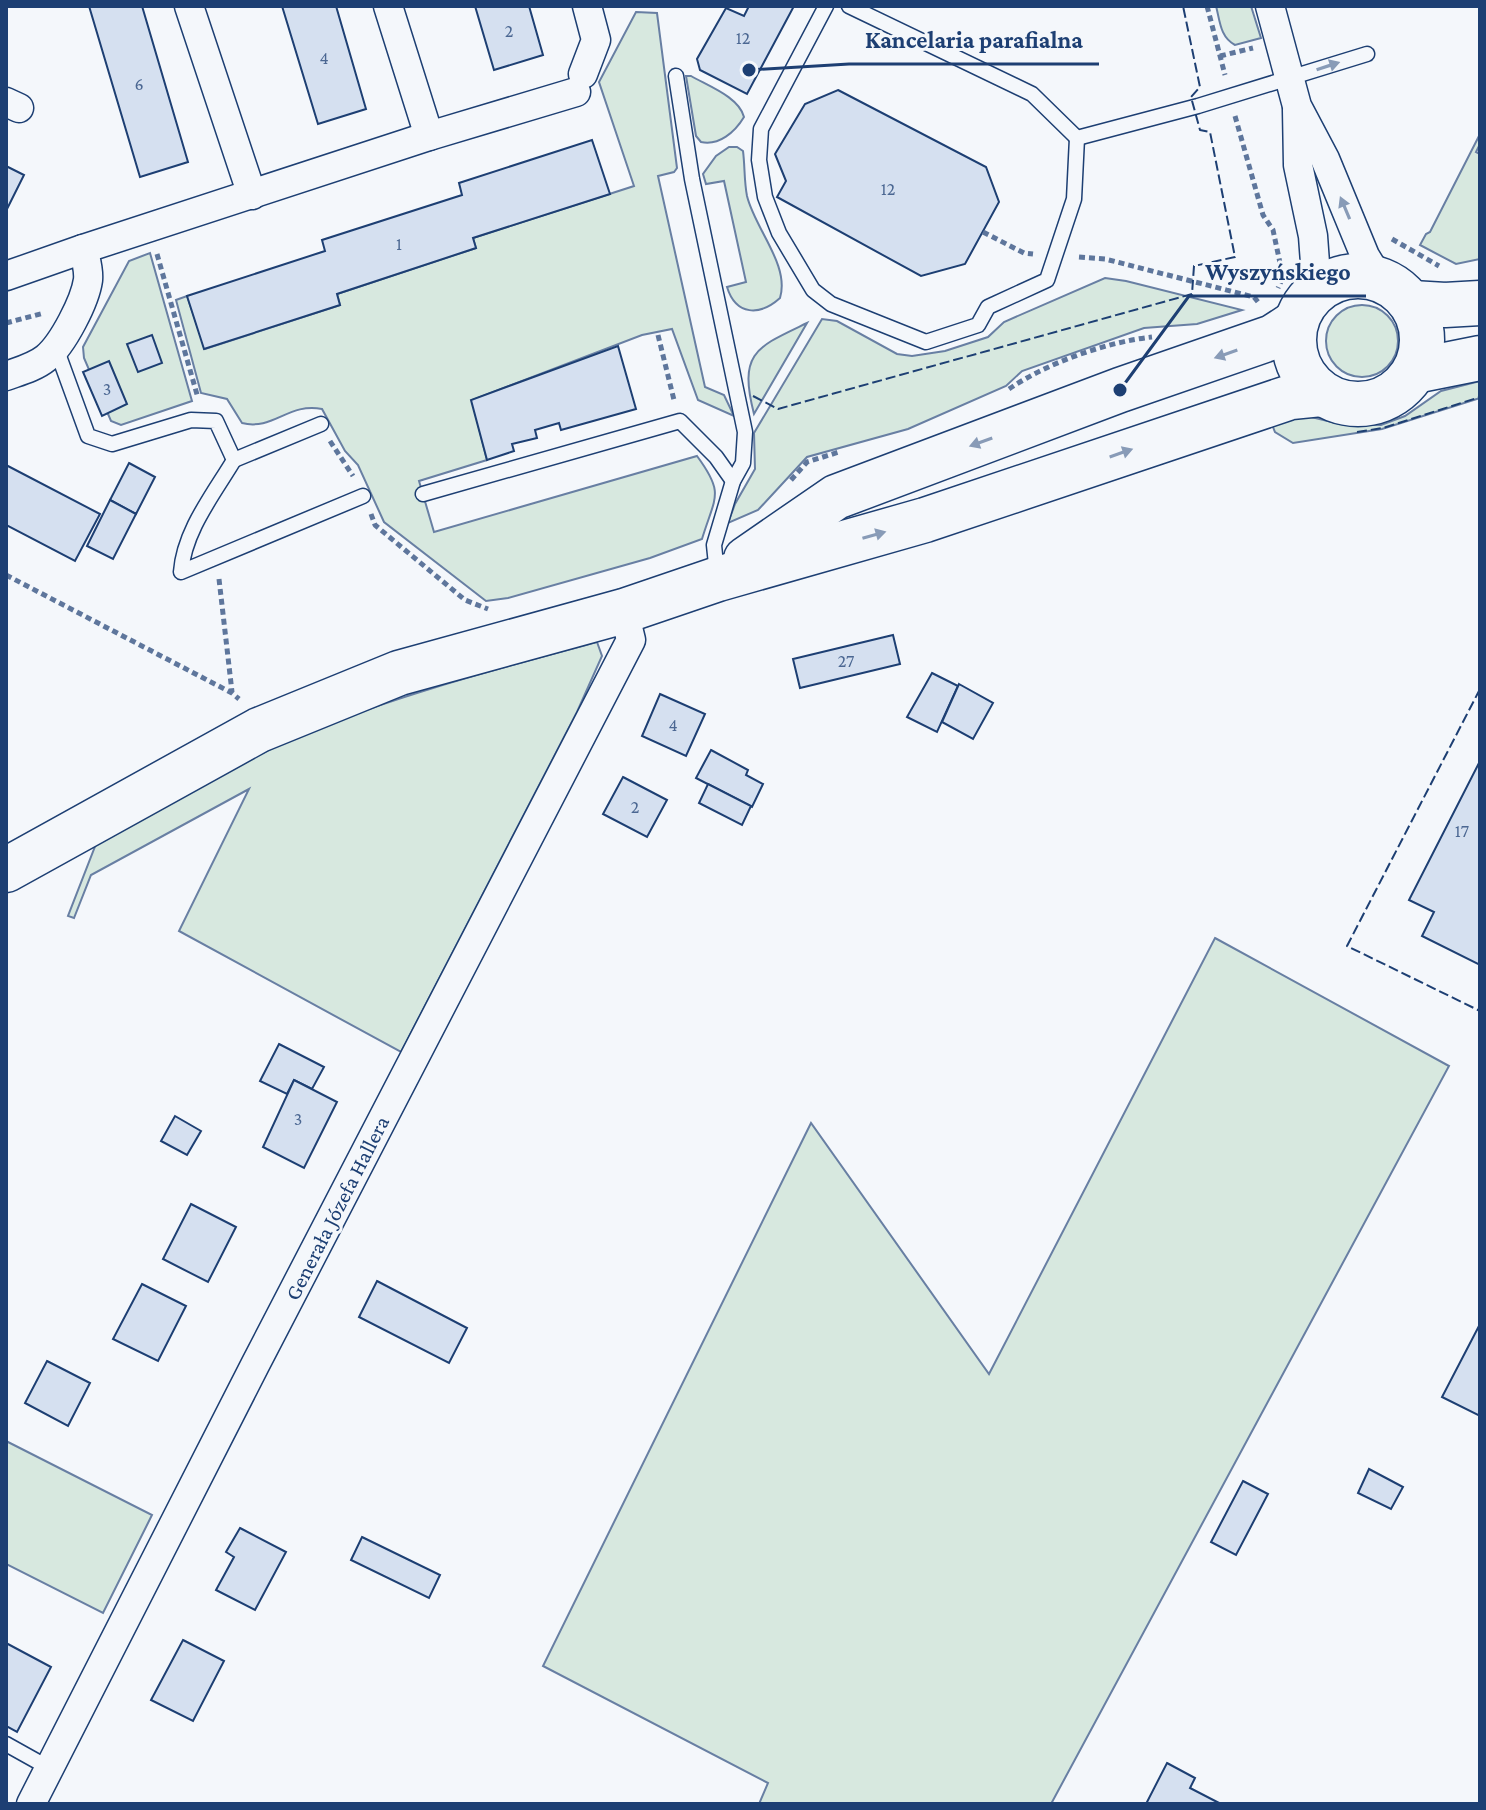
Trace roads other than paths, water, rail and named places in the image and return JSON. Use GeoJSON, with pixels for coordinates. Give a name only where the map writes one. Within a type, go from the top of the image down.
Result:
{"type":"FeatureCollection","features":[{"type":"Feature","properties":{"kind":"main road"},"geometry":{"type":"LineString","coordinates":[[718,579],[836,497],[1120,390],[1273,337],[1292,307],[1336,280],[1357,275],[1395,291],[1445,305],[1480,303]]}},
{"type":"Feature","properties":{"kind":"main road"},"geometry":{"type":"LineString","coordinates":[[6,870],[259,730],[399,673],[624,611],[718,579],[925,520],[1291,397],[1321,394],[1347,403],[1373,403],[1390,397],[1405,386],[1415,371],[1422,354],[1423,336],[1420,319],[1395,291]]}},
{"type":"Feature","properties":{"kind":"main road"},"geometry":{"type":"LineString","coordinates":[[1292,307],[1293,338],[1300,369],[1321,394]]}},
{"type":"Feature","properties":{"kind":"main road"},"geometry":{"type":"LineString","coordinates":[[1415,371],[1480,358]]}},
{"type":"Feature","properties":{"kind":"street"},"geometry":{"type":"LineString","coordinates":[[189,6],[252,195]]}},
{"type":"Feature","properties":{"kind":"street"},"geometry":{"type":"LineString","coordinates":[[388,6],[429,136]]}},
{"type":"Feature","properties":{"kind":"street"},"geometry":{"type":"LineString","coordinates":[[6,276],[580,83],[596,40],[587,6]]}},
{"type":"Feature","properties":{"kind":"street"},"geometry":{"type":"LineString","coordinates":[[1270,6],[1293,92],[1365,256],[1395,291]]}},
{"type":"Feature","properties":{"kind":"street"},"geometry":{"type":"LineString","coordinates":[[1292,307],[1313,236],[1298,165],[1293,92]]}},
{"type":"Feature","properties":{"kind":"street"},"geometry":{"type":"LineString","coordinates":[[6,376],[37,364],[56,348],[81,303],[88,281],[83,249]]}},
{"type":"Feature","properties":{"kind":"street","name":"Generała Józefa Hallera"},"geometry":{"type":"LineString","coordinates":[[31,1804],[631,640],[624,611]]}},
{"type":"Feature","properties":{"kind":"lane"},"geometry":{"type":"LineString","coordinates":[[826,6],[761,129],[759,160],[765,197],[779,233],[813,290],[831,304],[926,342],[978,325],[988,307],[1047,280],[1074,199],[1077,138],[1032,94],[849,6]]}},
{"type":"Feature","properties":{"kind":"lane"},"geometry":{"type":"LineString","coordinates":[[1077,138],[1293,92],[1367,54]]}},
{"type":"Feature","properties":{"kind":"lane"},"geometry":{"type":"LineString","coordinates":[[676,76],[692,179],[745,432],[743,463],[733,481],[714,545],[718,579]]}},
{"type":"Feature","properties":{"kind":"lane"},"geometry":{"type":"LineString","coordinates":[[56,348],[88,436],[112,444],[191,420],[216,421],[234,460]]}},
{"type":"Feature","properties":{"kind":"lane"},"geometry":{"type":"LineString","coordinates":[[423,494],[680,421],[716,457],[733,481]]}},
{"type":"Feature","properties":{"kind":"lane"},"geometry":{"type":"LineString","coordinates":[[321,424],[234,460],[191,531],[183,551],[181,572],[363,496]]}},
{"type":"Feature","properties":{"kind":"lane"},"geometry":{"type":"LineString","coordinates":[[6,1744],[49,1768]]}},
{"type":"Feature","properties":{"kind":"place","name":"Kancelaria parafialna"},"geometry":{"type":"Point","coordinates":[749,70]}},
{"type":"Feature","properties":{"kind":"place","name":"Wyszyńskiego"},"geometry":{"type":"Point","coordinates":[1120,390]}}]}
